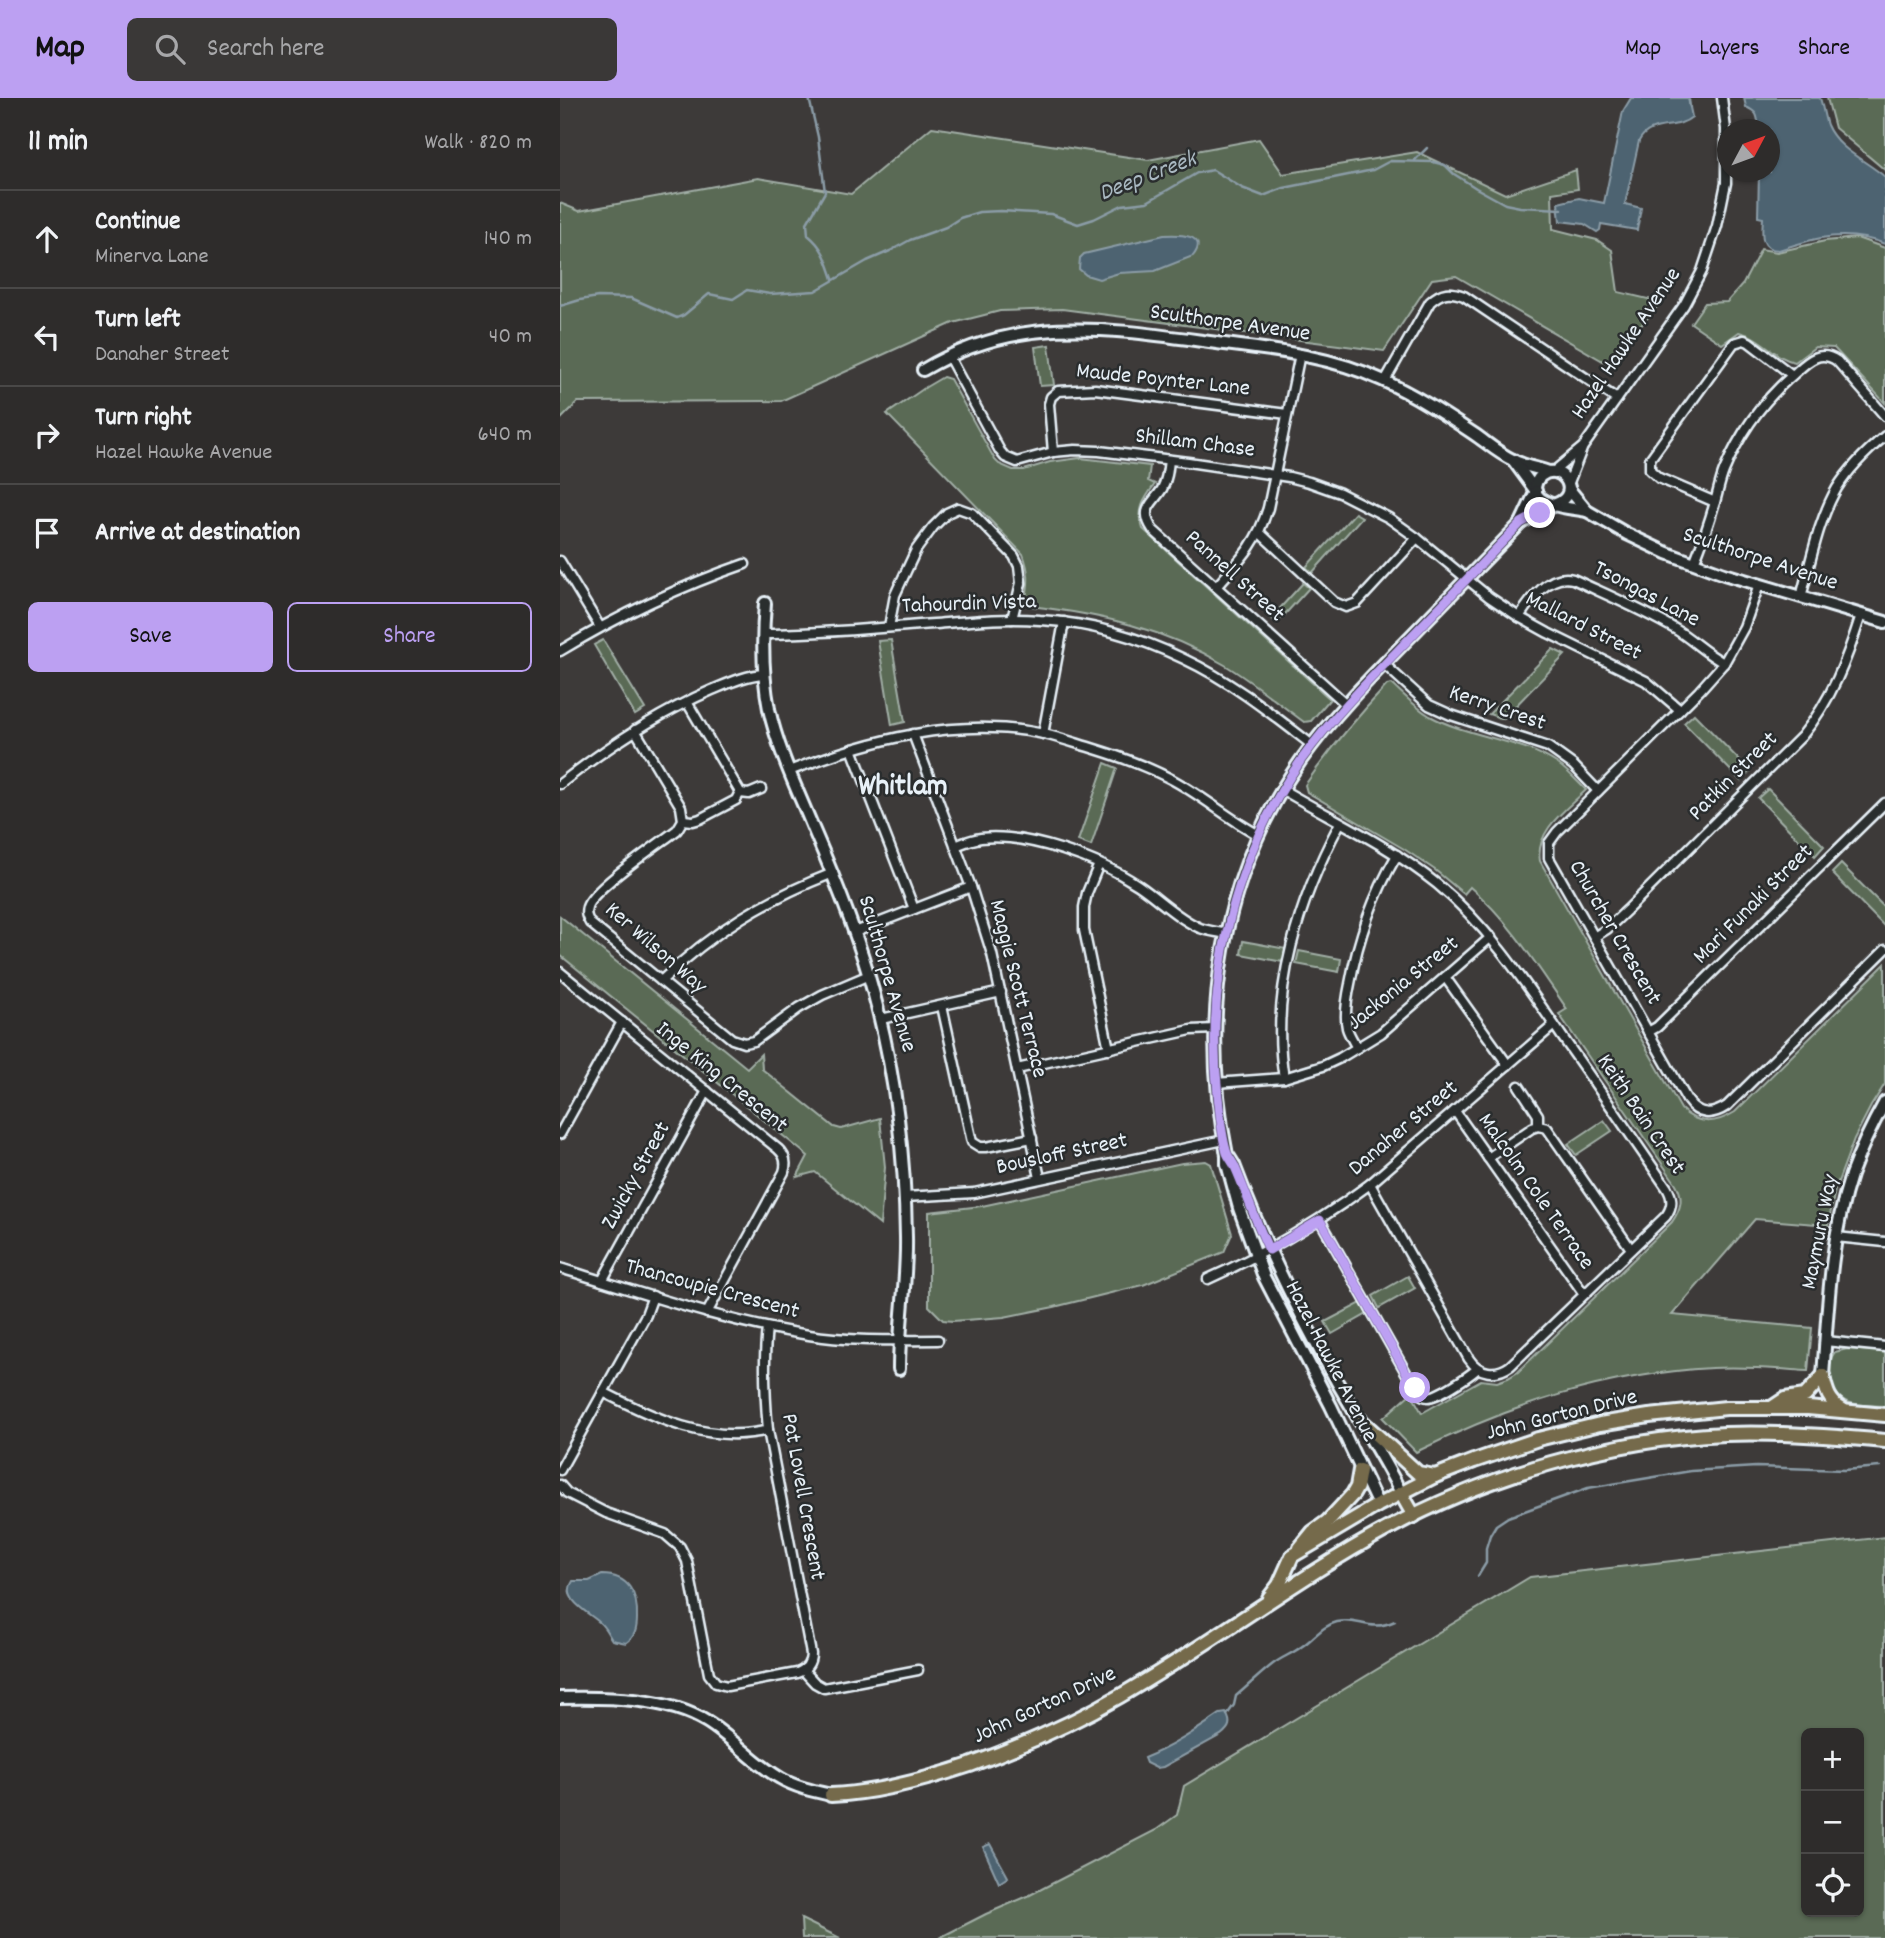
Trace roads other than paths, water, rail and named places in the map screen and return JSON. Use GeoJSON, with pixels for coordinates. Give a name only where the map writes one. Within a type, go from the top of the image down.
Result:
{"type":"FeatureCollection","features":[{"type":"Feature","properties":{"kind":"main road"},"geometry":{"type":"LineString","coordinates":[[1772,1408],[1785,1399],[1805,1396],[1823,1376]]}},
{"type":"Feature","properties":{"kind":"main road"},"geometry":{"type":"LineString","coordinates":[[1823,1376],[1829,1398],[1844,1411]]}},
{"type":"Feature","properties":{"kind":"main road","name":"John Gorton Drive"},"geometry":{"type":"LineString","coordinates":[[1260,1608],[1279,1585],[1292,1556],[1378,1505],[1436,1476],[1538,1439],[1600,1424],[1726,1408],[1844,1411],[1885,1415]]}},
{"type":"Feature","properties":{"kind":"main road"},"geometry":{"type":"LineString","coordinates":[[1360,1420],[1418,1473],[1436,1476]]}},
{"type":"Feature","properties":{"kind":"main road","name":"John Gorton Drive"},"geometry":{"type":"LineString","coordinates":[[831,1795],[878,1790],[938,1776],[1034,1740],[1122,1695],[1355,1547],[1429,1508],[1508,1477],[1599,1451],[1662,1440],[1724,1434],[1779,1434],[1885,1441]]}},
{"type":"Feature","properties":{"kind":"main road"},"geometry":{"type":"LineString","coordinates":[[1292,1556],[1353,1494],[1360,1470]]}},
{"type":"Feature","properties":{"kind":"main road"},"geometry":{"type":"LineString","coordinates":[[1401,1493],[1414,1516]]}},
{"type":"Feature","properties":{"kind":"main road"},"geometry":{"type":"LineString","coordinates":[[1378,1505],[1390,1528]]}},
{"type":"Feature","properties":{"kind":"street","name":"Hazel Hawke Avenue"},"geometry":{"type":"LineString","coordinates":[[1568,487],[1583,447],[1685,305],[1708,254],[1726,183],[1726,129],[1722,98]]}},
{"type":"Feature","properties":{"kind":"street"},"geometry":{"type":"LineString","coordinates":[[1384,381],[1430,302],[1437,295],[1453,292],[1464,296],[1617,399]]}},
{"type":"Feature","properties":{"kind":"street","name":"Sculthorpe Avenue"},"geometry":{"type":"LineString","coordinates":[[923,370],[986,343],[1019,334],[1080,328],[1129,331],[1300,354],[1346,366],[1384,381],[1440,411],[1513,460],[1551,472]]}},
{"type":"Feature","properties":{"kind":"street"},"geometry":{"type":"LineString","coordinates":[[1715,502],[1659,478],[1650,470],[1650,459],[1734,343],[1744,340],[1749,342],[1792,375]]}},
{"type":"Feature","properties":{"kind":"street"},"geometry":{"type":"LineString","coordinates":[[1216,587],[1250,549],[1260,533],[1268,508],[1300,354]]}},
{"type":"Feature","properties":{"kind":"street"},"geometry":{"type":"LineString","coordinates":[[1694,563],[1723,473],[1744,432],[1767,400],[1816,356],[1828,355],[1833,358],[1885,416]]}},
{"type":"Feature","properties":{"kind":"street","name":"Shillam Chase"},"geometry":{"type":"LineString","coordinates":[[949,357],[1005,457],[1017,462],[1053,452],[1099,451],[1309,482],[1351,498],[1389,518],[1467,579]]}},
{"type":"Feature","properties":{"kind":"street","name":"Maude Poynter Lane"},"geometry":{"type":"LineString","coordinates":[[1053,452],[1049,404],[1051,397],[1058,391],[1095,389],[1287,414]]}},
{"type":"Feature","properties":{"kind":"street"},"geometry":{"type":"LineString","coordinates":[[1801,597],[1831,500],[1849,472],[1866,452],[1885,436]]}},
{"type":"Feature","properties":{"kind":"street","name":"Hazel Hawke Avenue"},"geometry":{"type":"LineString","coordinates":[[1551,472],[1583,447]]}},
{"type":"Feature","properties":{"kind":"street","name":"Pannell Street"},"geometry":{"type":"LineString","coordinates":[[1169,460],[1164,485],[1148,506],[1148,522],[1153,530],[1346,704]]}},
{"type":"Feature","properties":{"kind":"street","name":"Sculthorpe Avenue"},"geometry":{"type":"LineString","coordinates":[[1513,460],[1536,491]]}},
{"type":"Feature","properties":{"kind":"street"},"geometry":{"type":"LineString","coordinates":[[1551,472],[1563,475],[1568,487],[1565,499],[1555,505],[1540,500],[1536,491],[1537,481],[1544,474],[1551,472]]}},
{"type":"Feature","properties":{"kind":"street","name":"Sculthorpe Avenue"},"geometry":{"type":"LineString","coordinates":[[1568,487],[1587,511]]}},
{"type":"Feature","properties":{"kind":"street","name":"Hazel Hawke Avenue"},"geometry":{"type":"LineString","coordinates":[[1521,523],[1536,491]]}},
{"type":"Feature","properties":{"kind":"street","name":"Hazel Hawke Avenue"},"geometry":{"type":"LineString","coordinates":[[1378,1505],[1255,1257],[1232,1185],[1216,1083],[1214,1029],[1217,986],[1226,934],[1238,890],[1259,835],[1283,790],[1312,745],[1346,704],[1521,523],[1555,505]]}},
{"type":"Feature","properties":{"kind":"street","name":"Sculthorpe Avenue"},"geometry":{"type":"LineString","coordinates":[[1555,505],[1587,511],[1637,539],[1694,563],[1885,622]]}},
{"type":"Feature","properties":{"kind":"street"},"geometry":{"type":"LineString","coordinates":[[890,627],[895,595],[912,557],[933,527],[947,513],[958,508],[972,513],[1014,556],[1019,566],[1021,583],[1012,619]]}},
{"type":"Feature","properties":{"kind":"street"},"geometry":{"type":"LineString","coordinates":[[1260,533],[1335,601],[1346,607],[1357,603],[1417,538]]}},
{"type":"Feature","properties":{"kind":"street"},"geometry":{"type":"LineString","coordinates":[[560,561],[600,627]]}},
{"type":"Feature","properties":{"kind":"street"},"geometry":{"type":"LineString","coordinates":[[560,652],[648,601],[745,564]]}},
{"type":"Feature","properties":{"kind":"street","name":"Tsongas Lane"},"geometry":{"type":"LineString","coordinates":[[1519,617],[1548,584],[1566,577],[1674,628],[1724,663]]}},
{"type":"Feature","properties":{"kind":"street","name":"Mallard Street"},"geometry":{"type":"LineString","coordinates":[[1467,579],[1519,617],[1647,681],[1680,710]]}},
{"type":"Feature","properties":{"kind":"street","name":"Churcher Crescent"},"geometry":{"type":"LineString","coordinates":[[1759,585],[1744,627],[1724,663],[1552,838],[1548,852],[1552,866],[1691,1106],[1707,1114],[1716,1113],[1727,1106],[1885,950]]}},
{"type":"Feature","properties":{"kind":"street","name":"Sculthorpe Avenue"},"geometry":{"type":"LineString","coordinates":[[765,603],[764,674],[774,729],[833,873],[869,975],[881,1020],[897,1109],[906,1239],[899,1369]]}},
{"type":"Feature","properties":{"kind":"street","name":"Patkin Street"},"geometry":{"type":"LineString","coordinates":[[1594,937],[1617,920],[1802,736],[1833,691],[1861,615]]}},
{"type":"Feature","properties":{"kind":"street","name":"Tahourdin Vista"},"geometry":{"type":"LineString","coordinates":[[763,634],[1012,619],[1064,622],[1100,629],[1132,638],[1184,659],[1226,682],[1312,745]]}},
{"type":"Feature","properties":{"kind":"street"},"geometry":{"type":"LineString","coordinates":[[1043,734],[1064,622]]}},
{"type":"Feature","properties":{"kind":"street","name":"Kerry Crest"},"geometry":{"type":"LineString","coordinates":[[1384,664],[1429,705],[1451,715],[1548,747],[1573,765],[1598,791]]}},
{"type":"Feature","properties":{"kind":"street"},"geometry":{"type":"LineString","coordinates":[[560,784],[635,730],[687,702],[743,678],[764,674]]}},
{"type":"Feature","properties":{"kind":"street"},"geometry":{"type":"LineString","coordinates":[[635,730],[681,807],[683,820],[698,820],[736,800],[740,793],[739,788],[687,702]]}},
{"type":"Feature","properties":{"kind":"street"},"geometry":{"type":"LineString","coordinates":[[789,771],[852,749],[913,734],[986,729],[1043,734],[1111,754],[1171,779],[1259,835]]}},
{"type":"Feature","properties":{"kind":"street","name":"Maggie Scott Terrace"},"geometry":{"type":"LineString","coordinates":[[913,734],[971,887],[992,954],[1040,1178]]}},
{"type":"Feature","properties":{"kind":"street"},"geometry":{"type":"LineString","coordinates":[[852,749],[915,909]]}},
{"type":"Feature","properties":{"kind":"street"},"geometry":{"type":"LineString","coordinates":[[740,793],[748,794],[761,789]]}},
{"type":"Feature","properties":{"kind":"street","name":"Keith Bain Crest"},"geometry":{"type":"LineString","coordinates":[[1283,790],[1397,855],[1464,908],[1491,937],[1670,1194],[1672,1205],[1669,1211],[1507,1368],[1490,1373],[1477,1369]]}},
{"type":"Feature","properties":{"kind":"street","name":"Mari Funaki Street"},"geometry":{"type":"LineString","coordinates":[[1648,1032],[1657,1027],[1885,803]]}},
{"type":"Feature","properties":{"kind":"street","name":"Ker Wilson Way"},"geometry":{"type":"LineString","coordinates":[[683,820],[677,831],[619,874],[590,902],[586,909],[586,917],[590,923],[732,1039],[745,1043],[757,1040],[789,1015],[822,995],[869,975]]}},
{"type":"Feature","properties":{"kind":"street"},"geometry":{"type":"LineString","coordinates":[[1284,1078],[1282,1018],[1290,954],[1313,878],[1340,823]]}},
{"type":"Feature","properties":{"kind":"street"},"geometry":{"type":"LineString","coordinates":[[955,846],[979,839],[1011,839],[1061,850],[1099,864],[1136,884],[1200,928],[1226,934]]}},
{"type":"Feature","properties":{"kind":"street"},"geometry":{"type":"LineString","coordinates":[[1357,1048],[1348,1030],[1346,1018],[1355,957],[1373,902],[1397,855]]}},
{"type":"Feature","properties":{"kind":"street"},"geometry":{"type":"LineString","coordinates":[[1099,864],[1087,893],[1084,930],[1109,1049]]}},
{"type":"Feature","properties":{"kind":"street"},"geometry":{"type":"LineString","coordinates":[[662,981],[691,954],[747,914],[795,888],[833,873]]}},
{"type":"Feature","properties":{"kind":"street"},"geometry":{"type":"LineString","coordinates":[[855,932],[971,887]]}},
{"type":"Feature","properties":{"kind":"street","name":"Jackonia Street"},"geometry":{"type":"LineString","coordinates":[[1216,1083],[1284,1078],[1323,1066],[1357,1048],[1381,1032],[1491,937]]}},
{"type":"Feature","properties":{"kind":"street","name":"Inge King Crescent"},"geometry":{"type":"LineString","coordinates":[[560,972],[784,1155],[786,1164],[783,1174],[706,1312]]}},
{"type":"Feature","properties":{"kind":"street"},"geometry":{"type":"LineString","coordinates":[[1445,977],[1507,1065]]}},
{"type":"Feature","properties":{"kind":"street"},"geometry":{"type":"LineString","coordinates":[[881,1020],[1001,992]]}},
{"type":"Feature","properties":{"kind":"street"},"geometry":{"type":"LineString","coordinates":[[942,1006],[972,1142],[986,1147],[1032,1138]]}},
{"type":"Feature","properties":{"kind":"street"},"geometry":{"type":"LineString","coordinates":[[560,1134],[622,1022]]}},
{"type":"Feature","properties":{"kind":"street","name":"Danaher Street"},"geometry":{"type":"LineString","coordinates":[[1208,1279],[1269,1250],[1320,1220],[1370,1184],[1554,1025]]}},
{"type":"Feature","properties":{"kind":"street"},"geometry":{"type":"LineString","coordinates":[[1017,1069],[1191,1030],[1214,1029]]}},
{"type":"Feature","properties":{"kind":"street"},"geometry":{"type":"LineString","coordinates":[[1519,1086],[1538,1115],[1538,1126]]}},
{"type":"Feature","properties":{"kind":"street","name":"Zwicky Street"},"geometry":{"type":"LineString","coordinates":[[602,1280],[707,1091]]}},
{"type":"Feature","properties":{"kind":"street","name":"Maymuru Way"},"geometry":{"type":"LineString","coordinates":[[1823,1376],[1836,1237],[1852,1174],[1885,1102]]}},
{"type":"Feature","properties":{"kind":"street","name":"Malcolm Cole Terrace"},"geometry":{"type":"LineString","coordinates":[[1455,1111],[1584,1294]]}},
{"type":"Feature","properties":{"kind":"street"},"geometry":{"type":"LineString","coordinates":[[1488,1158],[1526,1131],[1538,1126],[1547,1128],[1630,1249]]}},
{"type":"Feature","properties":{"kind":"street","name":"Bousloff Street"},"geometry":{"type":"LineString","coordinates":[[905,1197],[974,1193],[1224,1140]]}},
{"type":"Feature","properties":{"kind":"street","name":"Hazel Hawke Avenue"},"geometry":{"type":"LineString","coordinates":[[1227,1155],[1234,1165],[1269,1250],[1337,1382],[1375,1443],[1401,1493]]}},
{"type":"Feature","properties":{"kind":"street"},"geometry":{"type":"LineString","coordinates":[[1320,1220],[1417,1392],[1432,1396],[1466,1378],[1477,1369],[1370,1184]]}},
{"type":"Feature","properties":{"kind":"street"},"geometry":{"type":"LineString","coordinates":[[1836,1237],[1885,1242]]}},
{"type":"Feature","properties":{"kind":"street","name":"Thancoupie Crescent"},"geometry":{"type":"LineString","coordinates":[[560,1268],[767,1328],[846,1339],[938,1340]]}},
{"type":"Feature","properties":{"kind":"street"},"geometry":{"type":"LineString","coordinates":[[560,1470],[646,1315],[653,1296]]}},
{"type":"Feature","properties":{"kind":"street","name":"Pat Lovell Crescent"},"geometry":{"type":"LineString","coordinates":[[767,1328],[764,1362],[768,1430],[811,1654],[809,1664],[803,1670]]}},
{"type":"Feature","properties":{"kind":"street"},"geometry":{"type":"LineString","coordinates":[[1825,1341],[1885,1347]]}},
{"type":"Feature","properties":{"kind":"street"},"geometry":{"type":"LineString","coordinates":[[603,1392],[650,1416],[685,1428],[751,1434],[768,1430]]}},
{"type":"Feature","properties":{"kind":"street"},"geometry":{"type":"LineString","coordinates":[[560,1485],[568,1493],[606,1513],[665,1534],[680,1547],[687,1561],[709,1674],[716,1683],[727,1686],[803,1670],[824,1688],[918,1670]]}},
{"type":"Feature","properties":{"kind":"street"},"geometry":{"type":"LineString","coordinates":[[560,1698],[632,1699],[693,1714],[717,1729],[780,1779],[831,1795]]}},
{"type":"Feature","properties":{"kind":"water"},"geometry":{"type":"Polygon","coordinates":[[[1631,98],[1688,98],[1692,117],[1679,124],[1650,130],[1639,141],[1625,204],[1641,208],[1637,230],[1601,224],[1597,232],[1584,224],[1560,221],[1558,203],[1579,198],[1604,203],[1623,111],[1631,98]]]}},
{"type":"Feature","properties":{"kind":"water"},"geometry":{"type":"Polygon","coordinates":[[[1744,98],[1820,98],[1827,125],[1838,141],[1885,177],[1885,244],[1871,239],[1832,236],[1779,250],[1768,247],[1763,240],[1763,218],[1758,217],[1759,182],[1780,182],[1780,119],[1758,119],[1757,115],[1746,107],[1744,98]]]}},
{"type":"Feature","properties":{"kind":"water"},"geometry":{"type":"Polygon","coordinates":[[[1164,235],[1195,239],[1197,249],[1193,256],[1155,271],[1119,273],[1099,279],[1086,275],[1079,269],[1080,258],[1084,254],[1164,235]]]}},
{"type":"Feature","properties":{"kind":"water"},"geometry":{"type":"Polygon","coordinates":[[[602,1575],[625,1582],[636,1601],[637,1626],[626,1643],[612,1640],[601,1624],[577,1604],[570,1594],[573,1581],[589,1581],[602,1575]]]}},
{"type":"Feature","properties":{"kind":"water"},"geometry":{"type":"Polygon","coordinates":[[[1226,1713],[1229,1725],[1221,1735],[1163,1767],[1156,1768],[1146,1763],[1144,1758],[1174,1744],[1220,1714],[1226,1713]]]}},
{"type":"Feature","properties":{"kind":"water"},"geometry":{"type":"Polygon","coordinates":[[[990,1844],[1008,1877],[999,1883],[983,1847],[990,1844]]]}},
{"type":"Feature","properties":{"kind":"waterway"},"geometry":{"type":"LineString","coordinates":[[809,98],[818,137],[825,192],[807,223],[808,235],[821,250],[833,279]]}},
{"type":"Feature","properties":{"kind":"waterway","name":"Deep Creek"},"geometry":{"type":"LineString","coordinates":[[1689,100],[1690,107]]}},
{"type":"Feature","properties":{"kind":"waterway"},"geometry":{"type":"LineString","coordinates":[[1415,160],[1427,148]]}},
{"type":"Feature","properties":{"kind":"waterway","name":"Deep Creek"},"geometry":{"type":"LineString","coordinates":[[560,306],[598,297],[631,298],[677,318],[709,294],[733,299],[747,290],[770,294],[815,291],[910,240],[979,212],[1051,214],[1078,224],[1122,205],[1147,202],[1197,173],[1213,170],[1242,188],[1263,196],[1284,188],[1373,170],[1390,161],[1433,162],[1445,165],[1454,174],[1505,204],[1562,209]]}},
{"type":"Feature","properties":{"kind":"waterway"},"geometry":{"type":"LineString","coordinates":[[1478,1576],[1486,1563],[1486,1548],[1496,1525],[1508,1517],[1588,1488],[1691,1471],[1756,1467],[1844,1470],[1880,1467]]}},
{"type":"Feature","properties":{"kind":"waterway"},"geometry":{"type":"LineString","coordinates":[[1227,1715],[1236,1696],[1273,1664],[1306,1644],[1326,1626],[1345,1621],[1378,1626],[1395,1621]]}},
{"type":"Feature","properties":{"kind":"district","name":"Whitlam"},"geometry":{"type":"Point","coordinates":[903,788]}}]}
